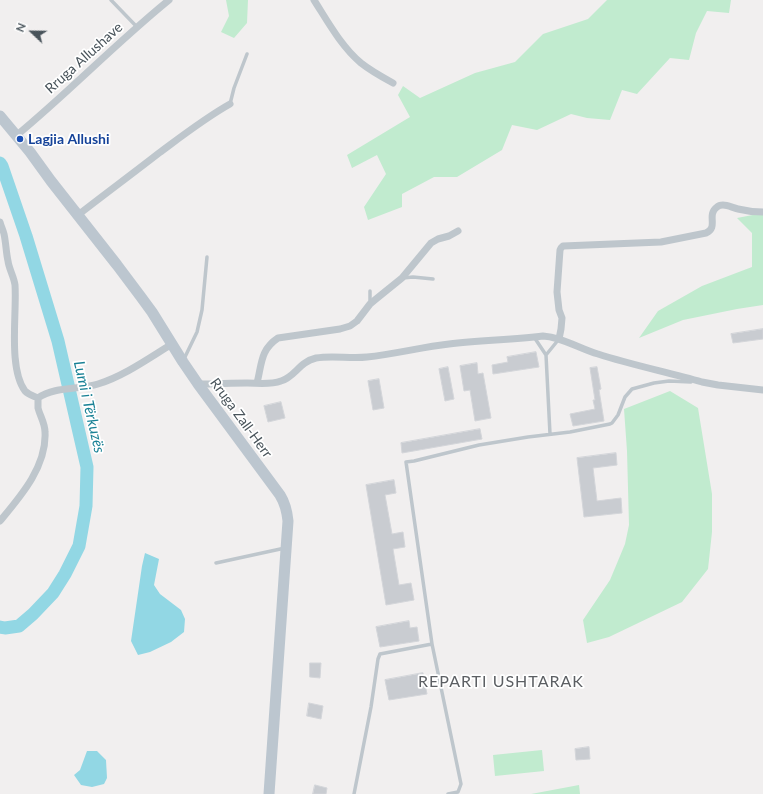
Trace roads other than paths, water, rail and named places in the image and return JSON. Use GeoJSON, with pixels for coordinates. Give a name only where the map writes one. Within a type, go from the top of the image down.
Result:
{"type":"FeatureCollection","features":[{"type":"Feature","properties":{"kind":"main road","name":"Rruga Zall-Herr"},"geometry":{"type":"LineString","coordinates":[[0,116],[17,135],[152,312],[198,384],[284,502],[287,510],[288,521],[269,794]]}},
{"type":"Feature","properties":{"kind":"street","name":"Rruga Allushave"},"geometry":{"type":"LineString","coordinates":[[17,135],[169,0]]}},
{"type":"Feature","properties":{"kind":"street"},"geometry":{"type":"LineString","coordinates":[[314,0],[336,35],[348,50],[361,63],[393,83]]}},
{"type":"Feature","properties":{"kind":"street"},"geometry":{"type":"LineString","coordinates":[[78,215],[118,183],[194,127],[215,112],[230,104]]}},
{"type":"Feature","properties":{"kind":"street"},"geometry":{"type":"LineString","coordinates":[[559,339],[562,318],[558,300],[557,280],[560,250],[563,246],[661,242],[706,233],[711,231],[712,228],[713,211],[716,207],[721,205],[763,212]]}},
{"type":"Feature","properties":{"kind":"street"},"geometry":{"type":"LineString","coordinates":[[0,222],[4,233],[8,263],[14,283],[14,322],[17,371],[21,384],[30,395],[38,398],[55,391],[96,385],[108,381],[123,374],[172,344]]}},
{"type":"Feature","properties":{"kind":"street"},"geometry":{"type":"LineString","coordinates":[[257,383],[263,355],[267,347],[272,342],[284,336],[340,329],[350,326],[358,321],[370,304],[402,278],[431,242],[449,236],[458,231]]}},
{"type":"Feature","properties":{"kind":"street"},"geometry":{"type":"LineString","coordinates":[[198,384],[273,383],[288,378],[302,364],[317,358],[364,357],[448,344],[551,337],[598,354],[702,382],[763,390]]}},
{"type":"Feature","properties":{"kind":"street"},"geometry":{"type":"LineString","coordinates":[[0,521],[29,483],[40,463],[44,451],[45,430],[38,408],[38,398]]}},
{"type":"Feature","properties":{"kind":"lane"},"geometry":{"type":"LineString","coordinates":[[112,0],[137,27]]}},
{"type":"Feature","properties":{"kind":"lane"},"geometry":{"type":"LineString","coordinates":[[230,104],[234,88],[247,54]]}},
{"type":"Feature","properties":{"kind":"lane"},"geometry":{"type":"LineString","coordinates":[[183,362],[197,332],[202,310],[207,257]]}},
{"type":"Feature","properties":{"kind":"lane"},"geometry":{"type":"LineString","coordinates":[[402,278],[413,277],[433,279]]}},
{"type":"Feature","properties":{"kind":"lane"},"geometry":{"type":"LineString","coordinates":[[370,291],[370,304]]}},
{"type":"Feature","properties":{"kind":"lane"},"geometry":{"type":"LineString","coordinates":[[534,337],[546,355],[550,434]]}},
{"type":"Feature","properties":{"kind":"lane"},"geometry":{"type":"LineString","coordinates":[[546,355],[559,339]]}},
{"type":"Feature","properties":{"kind":"lane"},"geometry":{"type":"LineString","coordinates":[[448,794],[458,792],[461,784],[432,644],[406,462],[479,445],[570,432],[612,423],[618,415],[626,396],[632,390],[654,383],[669,381],[702,382]]}},
{"type":"Feature","properties":{"kind":"lane"},"geometry":{"type":"LineString","coordinates":[[216,562],[286,548]]}},
{"type":"Feature","properties":{"kind":"lane"},"geometry":{"type":"LineString","coordinates":[[354,794],[380,654],[432,644]]}},
{"type":"Feature","properties":{"kind":"water"},"geometry":{"type":"Polygon","coordinates":[[[145,553],[159,559],[154,585],[160,594],[181,610],[185,619],[184,632],[171,642],[150,652],[138,655],[131,641],[145,553]]]}},
{"type":"Feature","properties":{"kind":"water"},"geometry":{"type":"Polygon","coordinates":[[[87,751],[97,751],[106,760],[107,778],[104,784],[92,787],[81,785],[74,775],[80,770],[87,751]]]}},
{"type":"Feature","properties":{"kind":"waterway","name":"Lumi i Tërkuzës"},"geometry":{"type":"LineString","coordinates":[[0,163],[26,236],[58,341],[87,467],[86,506],[79,546],[65,574],[53,593],[19,626],[5,628],[0,627]]}},
{"type":"Feature","properties":{"kind":"place","name":"Lagjia Allushi"},"geometry":{"type":"Point","coordinates":[20,139]}},
{"type":"Feature","properties":{"kind":"district","name":"REPARTI USHTARAK"},"geometry":{"type":"Point","coordinates":[501,682]}}]}
